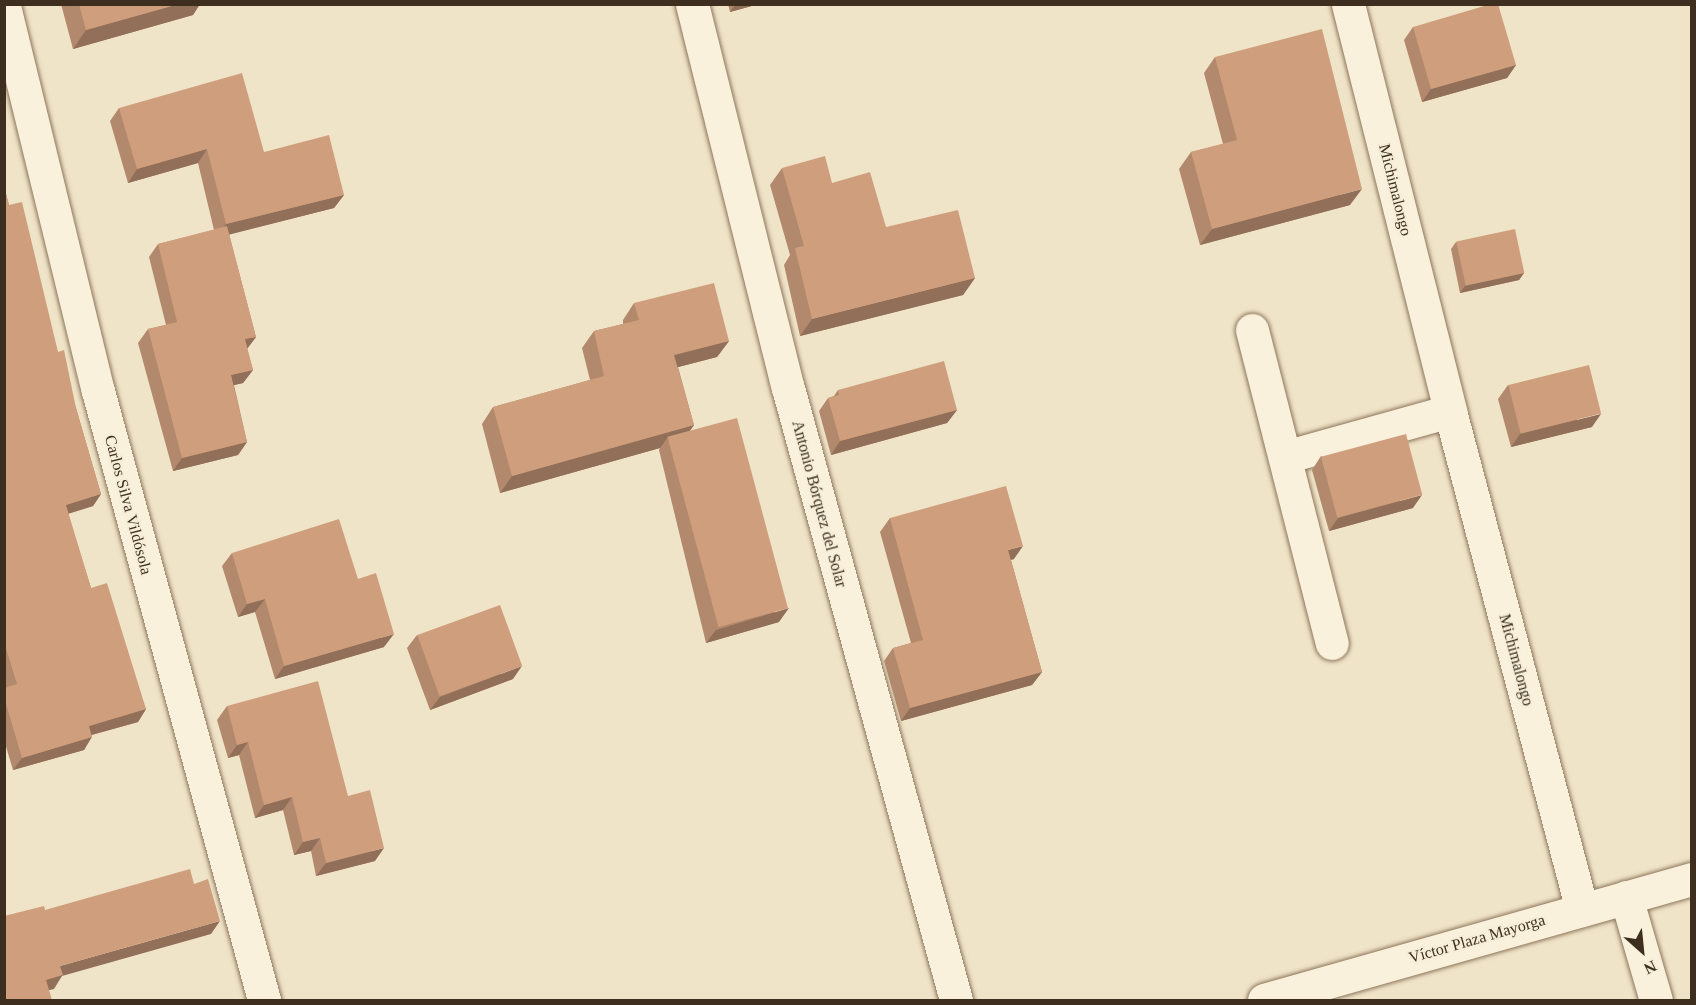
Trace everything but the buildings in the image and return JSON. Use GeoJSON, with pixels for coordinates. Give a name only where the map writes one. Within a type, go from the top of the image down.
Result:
{"type":"FeatureCollection","features":[{"type":"Feature","properties":{"kind":"street","name":"Antonio Bórquez del Solar"},"geometry":{"type":"LineString","coordinates":[[692,4],[797,422],[957,1000]]}},
{"type":"Feature","properties":{"kind":"street","name":"Michimalongo"},"geometry":{"type":"LineString","coordinates":[[1348,4],[1450,411],[1582,909]]}},
{"type":"Feature","properties":{"kind":"street","name":"Carlos Silva Vildósola"},"geometry":{"type":"LineString","coordinates":[[4,6],[100,402],[264,1000]]}},
{"type":"Feature","properties":{"kind":"street"},"geometry":{"type":"LineString","coordinates":[[1252,330],[1332,643]]}},
{"type":"Feature","properties":{"kind":"street"},"geometry":{"type":"LineString","coordinates":[[1285,457],[1450,411]]}},
{"type":"Feature","properties":{"kind":"street","name":"Víctor Plaza Mayorga"},"geometry":{"type":"LineString","coordinates":[[1264,1000],[1692,879]]}},
{"type":"Feature","properties":{"kind":"street"},"geometry":{"type":"LineString","coordinates":[[1626,897],[1656,1000]]}}]}
